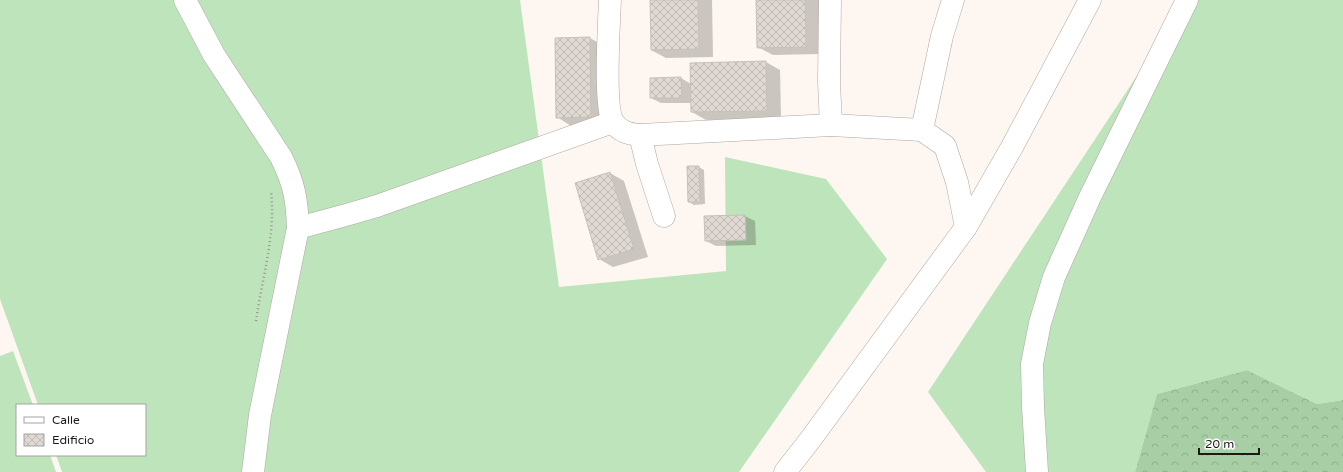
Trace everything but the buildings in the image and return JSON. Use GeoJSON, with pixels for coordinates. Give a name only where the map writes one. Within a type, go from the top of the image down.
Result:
{"type":"FeatureCollection","features":[{"type":"Feature","properties":{"kind":"street"},"geometry":{"type":"LineString","coordinates":[[185,0],[214,55],[270,139],[289,174],[298,204],[298,228],[260,415],[253,472]]}},
{"type":"Feature","properties":{"kind":"street"},"geometry":{"type":"LineString","coordinates":[[610,0],[608,64],[609,96],[613,122],[624,132],[640,135],[831,125],[922,130],[945,146],[957,182],[966,227]]}},
{"type":"Feature","properties":{"kind":"street"},"geometry":{"type":"LineString","coordinates":[[830,0],[831,125]]}},
{"type":"Feature","properties":{"kind":"street"},"geometry":{"type":"LineString","coordinates":[[922,130],[942,36],[953,0]]}},
{"type":"Feature","properties":{"kind":"street"},"geometry":{"type":"LineString","coordinates":[[785,472],[966,227],[1012,147],[1090,0]]}},
{"type":"Feature","properties":{"kind":"street"},"geometry":{"type":"LineString","coordinates":[[1037,472],[1032,364],[1040,323],[1054,277],[1090,197],[1187,0]]}},
{"type":"Feature","properties":{"kind":"street"},"geometry":{"type":"LineString","coordinates":[[298,228],[370,208],[613,122]]}},
{"type":"Feature","properties":{"kind":"street"},"geometry":{"type":"LineString","coordinates":[[640,135],[646,164],[664,216]]}},
{"type":"Feature","properties":{"kind":"path"},"geometry":{"type":"LineString","coordinates":[[256,323],[268,252],[273,209],[270,186]]}},
{"type":"Feature","properties":{"kind":"green space"},"geometry":{"type":"Polygon","coordinates":[[[0,0],[520,0],[559,287],[726,271],[725,157],[826,179],[887,259],[739,472],[62,472],[56,456],[146,456],[146,404],[38,404],[0,299],[0,0]]]}},
{"type":"Feature","properties":{"kind":"green space"},"geometry":{"type":"Polygon","coordinates":[[[1187,0],[1343,0],[1343,400],[1317,404],[1247,370],[1157,394],[1135,472],[986,472],[928,392],[1187,0]]]}},
{"type":"Feature","properties":{"kind":"green space"},"geometry":{"type":"Polygon","coordinates":[[[13,351],[33,404],[16,404],[16,456],[50,456],[56,472],[0,472],[0,356],[13,351]]]}},
{"type":"Feature","properties":{"kind":"green space"},"geometry":{"type":"Polygon","coordinates":[[[1247,370],[1317,404],[1343,400],[1343,472],[1135,472],[1157,394],[1247,370]]]}}]}
